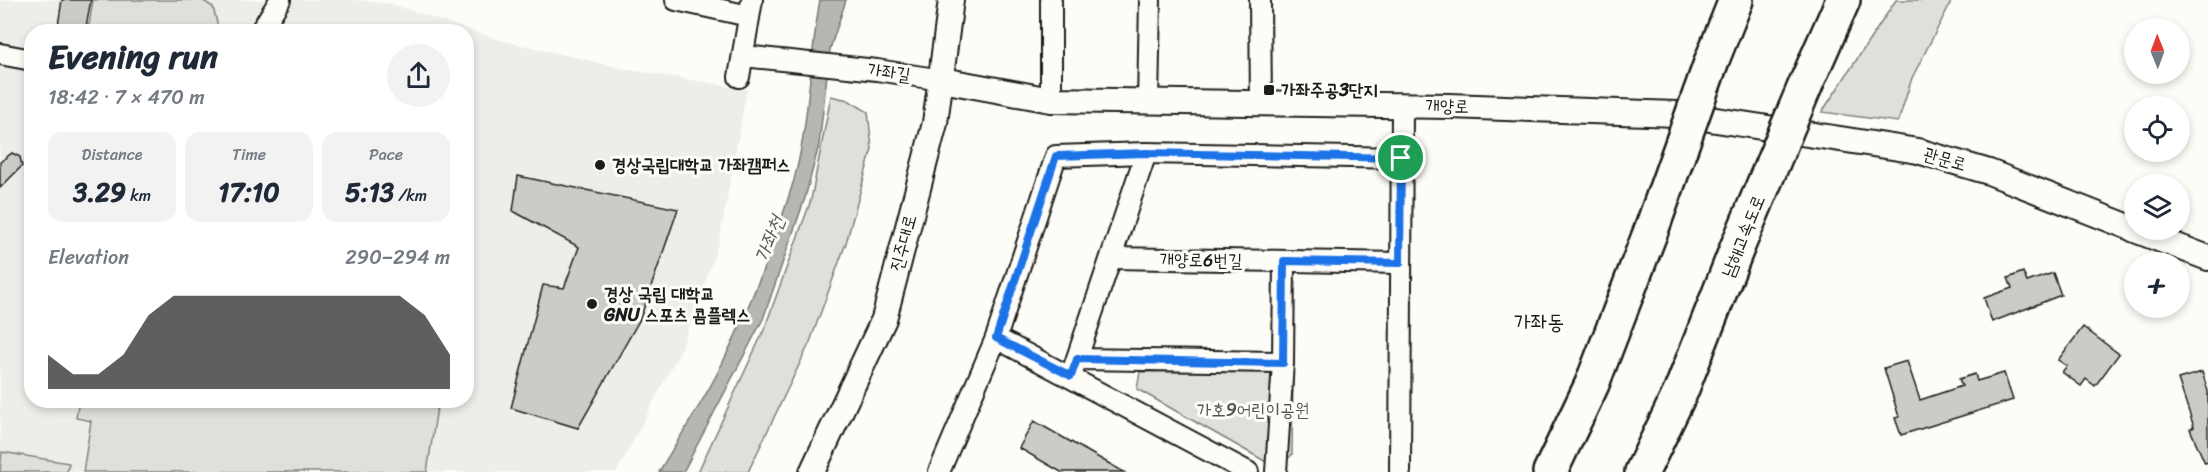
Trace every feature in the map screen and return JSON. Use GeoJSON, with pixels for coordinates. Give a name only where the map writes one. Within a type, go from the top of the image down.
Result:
{"type":"FeatureCollection","features":[{"type":"Feature","properties":{"kind":"highway"},"geometry":{"type":"LineString","coordinates":[[1551,472],[1592,384],[1736,0]]}},
{"type":"Feature","properties":{"kind":"highway","name":"남해고속도로"},"geometry":{"type":"LineString","coordinates":[[1642,472],[1681,391],[1737,248],[1843,0]]}},
{"type":"Feature","properties":{"kind":"street"},"geometry":{"type":"LineString","coordinates":[[264,24],[280,0]]}},
{"type":"Feature","properties":{"kind":"street"},"geometry":{"type":"LineString","coordinates":[[676,0],[751,8],[740,77]]}},
{"type":"Feature","properties":{"kind":"street","name":"진주대로"},"geometry":{"type":"LineString","coordinates":[[812,472],[884,318],[935,123],[951,0]]}},
{"type":"Feature","properties":{"kind":"street"},"geometry":{"type":"LineString","coordinates":[[1051,0],[1051,100]]}},
{"type":"Feature","properties":{"kind":"street"},"geometry":{"type":"LineString","coordinates":[[1148,103],[1150,0]]}},
{"type":"Feature","properties":{"kind":"street"},"geometry":{"type":"LineString","coordinates":[[1260,0],[1261,103]]}},
{"type":"Feature","properties":{"kind":"street"},"geometry":{"type":"LineString","coordinates":[[0,54],[24,58]]}},
{"type":"Feature","properties":{"kind":"street","name":"가좌길"},"geometry":{"type":"LineString","coordinates":[[743,56],[836,65],[942,80]]}},
{"type":"Feature","properties":{"kind":"street","name":"개양로"},"geometry":{"type":"LineString","coordinates":[[942,80],[1051,100],[1645,111],[1745,123]]}},
{"type":"Feature","properties":{"kind":"street"},"geometry":{"type":"LineString","coordinates":[[1400,472],[1402,106]]}},
{"type":"Feature","properties":{"kind":"street","name":"관문로"},"geometry":{"type":"LineString","coordinates":[[1745,123],[1882,145],[1949,159],[1989,172],[2124,225]]}},
{"type":"Feature","properties":{"kind":"street"},"geometry":{"type":"LineString","coordinates":[[939,472],[996,338],[1056,156],[1146,153],[1401,158]]}},
{"type":"Feature","properties":{"kind":"street"},"geometry":{"type":"LineString","coordinates":[[1074,368],[1113,258],[1146,153]]}},
{"type":"Feature","properties":{"kind":"street","name":"관문로"},"geometry":{"type":"LineString","coordinates":[[2163,240],[2208,258]]}},
{"type":"Feature","properties":{"kind":"street","name":"개양로6번길"},"geometry":{"type":"LineString","coordinates":[[1113,258],[1400,263]]}},
{"type":"Feature","properties":{"kind":"street"},"geometry":{"type":"LineString","coordinates":[[1276,472],[1283,363],[1284,261]]}},
{"type":"Feature","properties":{"kind":"street"},"geometry":{"type":"LineString","coordinates":[[996,338],[1074,368],[1248,472]]}},
{"type":"Feature","properties":{"kind":"street"},"geometry":{"type":"LineString","coordinates":[[1074,368],[1283,363]]}},
{"type":"Feature","properties":{"kind":"shaded area","name":"경상국립대학교 가좌캠퍼스"},"geometry":{"type":"Polygon","coordinates":[[[0,0],[355,0],[391,4],[452,24],[24,24],[24,408],[474,408],[474,31],[500,40],[630,70],[747,89],[719,242],[681,349],[617,472],[0,472],[0,0]]]}},
{"type":"Feature","properties":{"kind":"shaded area","name":"가좌천"},"geometry":{"type":"Polygon","coordinates":[[[820,0],[846,0],[830,49],[819,145],[805,198],[763,319],[683,472],[659,472],[699,407],[732,344],[779,227],[799,158],[820,0]]]}},
{"type":"Feature","properties":{"kind":"green space"},"geometry":{"type":"Polygon","coordinates":[[[93,0],[202,0],[213,7],[217,24],[89,24],[93,0]]]}},
{"type":"Feature","properties":{"kind":"green space"},"geometry":{"type":"Polygon","coordinates":[[[1896,0],[1952,0],[1912,78],[1898,122],[1822,112],[1896,0]]]}},
{"type":"Feature","properties":{"kind":"green space"},"geometry":{"type":"Polygon","coordinates":[[[831,96],[848,100],[868,112],[872,149],[846,243],[810,342],[748,472],[698,472],[764,330],[811,200],[831,96]]]}},
{"type":"Feature","properties":{"kind":"green space","name":"가호9어린이공원"},"geometry":{"type":"Polygon","coordinates":[[[1280,370],[1293,379],[1292,455],[1277,468],[1137,389],[1140,372],[1280,370]]]}},
{"type":"Feature","properties":{"kind":"green space"},"geometry":{"type":"Polygon","coordinates":[[[78,408],[437,408],[427,472],[83,472],[91,421],[76,418],[78,408]]]}},
{"type":"Feature","properties":{"kind":"green space"},"geometry":{"type":"Polygon","coordinates":[[[2,452],[69,463],[67,472],[0,472],[2,452]]]}},
{"type":"Feature","properties":{"kind":"building"},"geometry":{"type":"Polygon","coordinates":[[[62,0],[91,0],[86,24],[58,24],[62,0]]]}},
{"type":"Feature","properties":{"kind":"building"},"geometry":{"type":"Polygon","coordinates":[[[12,153],[20,157],[22,166],[0,188],[0,162],[12,153]]]}},
{"type":"Feature","properties":{"kind":"building","name":"경상 국립 대학교 GNU 스포츠 콤플렉스"},"geometry":{"type":"Polygon","coordinates":[[[518,176],[678,209],[640,319],[578,428],[511,408],[543,285],[564,288],[579,247],[513,211],[518,176]]]}},
{"type":"Feature","properties":{"kind":"building"},"geometry":{"type":"Polygon","coordinates":[[[2023,272],[2027,282],[2053,273],[2061,295],[1992,322],[1984,298],[2012,288],[2008,278],[2023,272]]]}},
{"type":"Feature","properties":{"kind":"building"},"geometry":{"type":"Polygon","coordinates":[[[2083,327],[2119,354],[2095,386],[2086,379],[2081,386],[2062,372],[2067,366],[2058,360],[2083,327]]]}},
{"type":"Feature","properties":{"kind":"building"},"geometry":{"type":"Polygon","coordinates":[[[1907,361],[1920,400],[1962,386],[1959,379],[1975,374],[1977,381],[2004,373],[2013,400],[1901,435],[1895,418],[1899,417],[1884,368],[1907,361]]]}},
{"type":"Feature","properties":{"kind":"building"},"geometry":{"type":"Polygon","coordinates":[[[2202,372],[2208,391],[2208,462],[2205,463],[2190,429],[2194,427],[2178,379],[2202,372]]]}},
{"type":"Feature","properties":{"kind":"building"},"geometry":{"type":"Polygon","coordinates":[[[1034,421],[1124,472],[1061,472],[1019,448],[1034,421]]]}},
{"type":"Feature","properties":{"kind":"place","name":"가좌주공3단지"},"geometry":{"type":"Point","coordinates":[1269,90]}},
{"type":"Feature","properties":{"kind":"place","name":"경상국립대학교 가좌캠퍼스"},"geometry":{"type":"Point","coordinates":[600,165]}},
{"type":"Feature","properties":{"kind":"place","name":"경상 국립 대학교 GNU 스포츠 콤플렉스"},"geometry":{"type":"Point","coordinates":[592,304]}},
{"type":"Feature","properties":{"kind":"district","name":"가좌동"},"geometry":{"type":"Point","coordinates":[1539,322]}},
{"type":"Feature","properties":{"kind":"route"},"geometry":{"type":"LineString","coordinates":[[1146,153],[1401,158],[1400,263],[1284,261],[1283,363],[1077,359],[1071,376],[996,338],[1056,156],[1146,153]]}}]}
